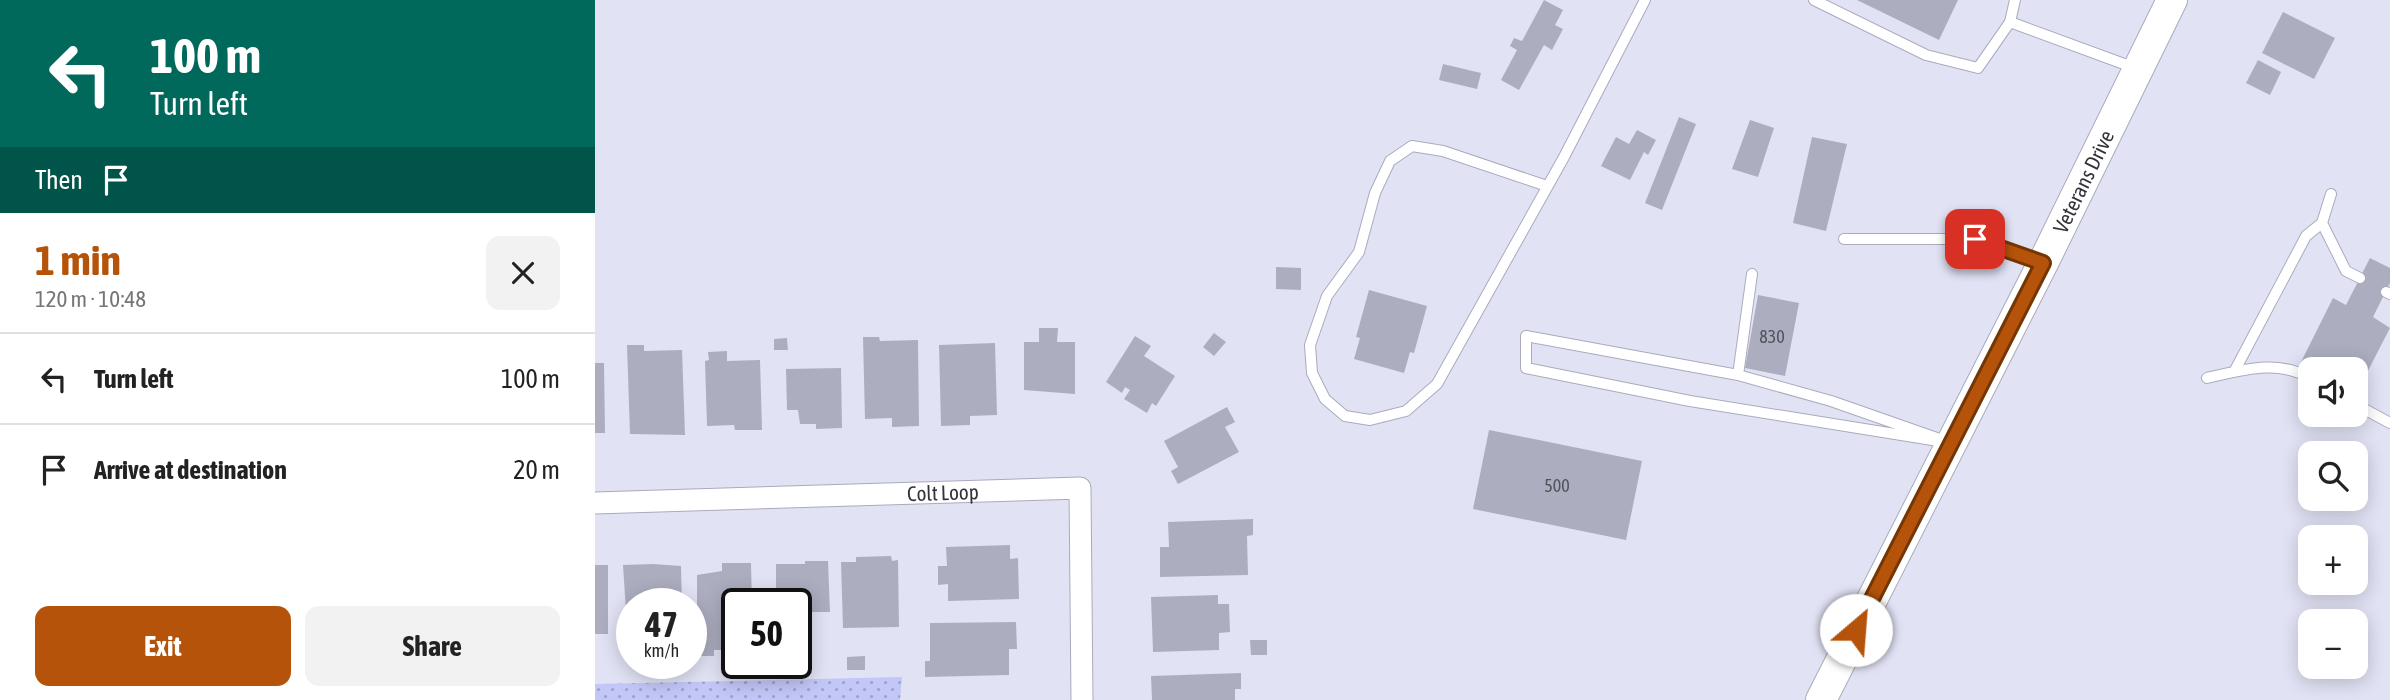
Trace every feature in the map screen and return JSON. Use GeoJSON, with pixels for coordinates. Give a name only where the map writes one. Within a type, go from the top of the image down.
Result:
{"type":"FeatureCollection","features":[{"type":"Feature","properties":{"kind":"main road","name":"Veterans Drive"},"geometry":{"type":"LineString","coordinates":[[1821,700],[2043,263],[2172,0]]}},
{"type":"Feature","properties":{"kind":"street","name":"Colt Loop"},"geometry":{"type":"LineString","coordinates":[[595,503],[1080,488],[1081,700]]}},
{"type":"Feature","properties":{"kind":"lane"},"geometry":{"type":"LineString","coordinates":[[1814,0],[1926,55],[1978,68],[2010,23],[2015,0]]}},
{"type":"Feature","properties":{"kind":"lane"},"geometry":{"type":"LineString","coordinates":[[1547,187],[1443,151],[1412,146],[1390,161],[1375,193],[1359,252],[1327,296],[1310,345],[1312,373],[1325,399],[1345,416],[1370,420],[1406,411],[1437,384],[1547,187],[1641,1]]}},
{"type":"Feature","properties":{"kind":"lane"},"geometry":{"type":"LineString","coordinates":[[2010,23],[2138,69]]}},
{"type":"Feature","properties":{"kind":"lane"},"geometry":{"type":"LineString","coordinates":[[2234,372],[2306,236],[2322,223],[2331,194]]}},
{"type":"Feature","properties":{"kind":"lane"},"geometry":{"type":"LineString","coordinates":[[2322,223],[2346,271],[2360,278]]}},
{"type":"Feature","properties":{"kind":"lane"},"geometry":{"type":"LineString","coordinates":[[1844,239],[1975,239],[2043,263]]}},
{"type":"Feature","properties":{"kind":"lane"},"geometry":{"type":"LineString","coordinates":[[1738,375],[1752,274]]}},
{"type":"Feature","properties":{"kind":"lane"},"geometry":{"type":"LineString","coordinates":[[1527,336],[1738,375],[1831,401],[1951,443],[1690,401],[1526,368],[1527,336]]}},
{"type":"Feature","properties":{"kind":"lane"},"geometry":{"type":"LineString","coordinates":[[2207,379],[2256,367],[2293,368],[2298,371]]}},
{"type":"Feature","properties":{"kind":"lane"},"geometry":{"type":"LineString","coordinates":[[2368,411],[2390,423]]}},
{"type":"Feature","properties":{"kind":"shaded area"},"geometry":{"type":"Polygon","coordinates":[[[902,677],[900,700],[595,700],[595,684],[902,677]]]}},
{"type":"Feature","properties":{"kind":"building"},"geometry":{"type":"Polygon","coordinates":[[[1544,0],[1563,10],[1555,25],[1563,29],[1552,50],[1544,45],[1519,90],[1501,80],[1517,50],[1510,46],[1514,38],[1522,41],[1544,0]]]}},
{"type":"Feature","properties":{"kind":"building"},"geometry":{"type":"Polygon","coordinates":[[[1857,0],[1958,0],[1939,40],[1857,0]]]}},
{"type":"Feature","properties":{"kind":"building"},"geometry":{"type":"Polygon","coordinates":[[[2283,12],[2335,38],[2314,79],[2262,53],[2283,12]]]}},
{"type":"Feature","properties":{"kind":"building"},"geometry":{"type":"Polygon","coordinates":[[[2258,60],[2281,72],[2270,95],[2246,83],[2258,60]]]}},
{"type":"Feature","properties":{"kind":"building"},"geometry":{"type":"Polygon","coordinates":[[[1443,64],[1481,73],[1477,89],[1439,80],[1443,64]]]}},
{"type":"Feature","properties":{"kind":"building"},"geometry":{"type":"Polygon","coordinates":[[[1679,117],[1696,124],[1662,210],[1645,203],[1679,117]]]}},
{"type":"Feature","properties":{"kind":"building"},"geometry":{"type":"Polygon","coordinates":[[[1750,120],[1774,128],[1758,177],[1732,169],[1750,120]]]}},
{"type":"Feature","properties":{"kind":"building"},"geometry":{"type":"Polygon","coordinates":[[[1637,130],[1656,140],[1648,155],[1644,152],[1630,180],[1601,166],[1616,137],[1629,144],[1637,130]]]}},
{"type":"Feature","properties":{"kind":"building"},"geometry":{"type":"Polygon","coordinates":[[[1812,137],[1847,144],[1826,231],[1793,223],[1812,137]]]}},
{"type":"Feature","properties":{"kind":"building"},"geometry":{"type":"Polygon","coordinates":[[[2370,258],[2390,268],[2390,283],[2373,317],[2390,328],[2368,371],[2368,357],[2304,357],[2333,298],[2346,305],[2370,258]]]}},
{"type":"Feature","properties":{"kind":"building"},"geometry":{"type":"Polygon","coordinates":[[[1276,267],[1301,268],[1301,290],[1276,289],[1276,267]]]}},
{"type":"Feature","properties":{"kind":"building"},"geometry":{"type":"Polygon","coordinates":[[[1369,290],[1427,306],[1414,353],[1410,352],[1404,373],[1354,359],[1360,338],[1356,337],[1369,290]]]}},
{"type":"Feature","properties":{"kind":"building"},"geometry":{"type":"Polygon","coordinates":[[[1758,295],[1799,303],[1785,376],[1745,368],[1758,295]]]}},
{"type":"Feature","properties":{"kind":"building"},"geometry":{"type":"Polygon","coordinates":[[[1039,328],[1058,328],[1057,342],[1075,342],[1075,394],[1024,390],[1024,342],[1039,342],[1039,328]]]}},
{"type":"Feature","properties":{"kind":"building"},"geometry":{"type":"Polygon","coordinates":[[[1214,333],[1226,342],[1214,356],[1203,347],[1214,333]]]}},
{"type":"Feature","properties":{"kind":"building"},"geometry":{"type":"Polygon","coordinates":[[[1135,336],[1151,346],[1144,356],[1175,376],[1156,406],[1152,403],[1147,413],[1124,399],[1130,390],[1125,387],[1122,393],[1106,382],[1135,336]]]}},
{"type":"Feature","properties":{"kind":"building"},"geometry":{"type":"Polygon","coordinates":[[[863,337],[879,337],[880,341],[918,340],[919,426],[892,427],[892,418],[865,419],[863,337]]]}},
{"type":"Feature","properties":{"kind":"building"},"geometry":{"type":"Polygon","coordinates":[[[787,338],[788,350],[774,350],[774,339],[787,338]]]}},
{"type":"Feature","properties":{"kind":"building"},"geometry":{"type":"Polygon","coordinates":[[[995,343],[997,415],[970,416],[970,425],[941,426],[939,345],[995,343]]]}},
{"type":"Feature","properties":{"kind":"building"},"geometry":{"type":"Polygon","coordinates":[[[627,345],[644,345],[644,351],[682,350],[685,435],[630,434],[627,345]]]}},
{"type":"Feature","properties":{"kind":"building"},"geometry":{"type":"Polygon","coordinates":[[[727,351],[727,361],[760,360],[762,430],[735,430],[734,425],[707,426],[705,361],[709,360],[708,352],[727,351]]]}},
{"type":"Feature","properties":{"kind":"building"},"geometry":{"type":"Polygon","coordinates":[[[595,363],[604,363],[605,433],[595,433],[595,363]]]}},
{"type":"Feature","properties":{"kind":"building"},"geometry":{"type":"Polygon","coordinates":[[[841,368],[842,428],[816,429],[816,424],[800,424],[798,410],[787,410],[786,369],[841,368]]]}},
{"type":"Feature","properties":{"kind":"building"},"geometry":{"type":"Polygon","coordinates":[[[1227,407],[1235,422],[1225,427],[1239,452],[1178,484],[1171,471],[1178,467],[1164,441],[1227,407]]]}},
{"type":"Feature","properties":{"kind":"building"},"geometry":{"type":"Polygon","coordinates":[[[1489,430],[1642,461],[1626,540],[1473,509],[1489,430]]]}},
{"type":"Feature","properties":{"kind":"building"},"geometry":{"type":"Polygon","coordinates":[[[1253,519],[1253,535],[1247,536],[1248,575],[1160,577],[1160,547],[1169,547],[1168,522],[1253,519]]]}},
{"type":"Feature","properties":{"kind":"building"},"geometry":{"type":"Polygon","coordinates":[[[1010,545],[1010,559],[1018,558],[1019,599],[948,601],[948,584],[938,585],[938,566],[947,566],[946,547],[1010,545]]]}},
{"type":"Feature","properties":{"kind":"building"},"geometry":{"type":"Polygon","coordinates":[[[891,556],[892,561],[898,560],[899,627],[843,628],[841,562],[856,562],[856,557],[891,556]]]}},
{"type":"Feature","properties":{"kind":"building"},"geometry":{"type":"Polygon","coordinates":[[[805,561],[828,561],[830,612],[812,612],[812,588],[776,588],[776,564],[805,564],[805,561]]]}},
{"type":"Feature","properties":{"kind":"building"},"geometry":{"type":"Polygon","coordinates":[[[722,563],[751,563],[752,588],[721,588],[721,650],[714,650],[714,656],[707,656],[707,588],[697,588],[697,575],[722,571],[722,563]]]}},
{"type":"Feature","properties":{"kind":"building"},"geometry":{"type":"Polygon","coordinates":[[[595,565],[608,565],[608,634],[595,634],[595,565]]]}},
{"type":"Feature","properties":{"kind":"building"},"geometry":{"type":"Polygon","coordinates":[[[623,565],[681,566],[682,588],[624,588],[623,565]]]}},
{"type":"Feature","properties":{"kind":"building"},"geometry":{"type":"Polygon","coordinates":[[[1218,595],[1218,604],[1229,604],[1230,632],[1219,633],[1219,650],[1153,652],[1151,597],[1218,595]]]}},
{"type":"Feature","properties":{"kind":"building"},"geometry":{"type":"Polygon","coordinates":[[[1016,622],[1017,649],[1009,649],[1009,675],[925,677],[925,661],[930,661],[930,623],[1016,622]]]}},
{"type":"Feature","properties":{"kind":"building"},"geometry":{"type":"Polygon","coordinates":[[[1250,640],[1267,640],[1267,655],[1251,655],[1250,640]]]}},
{"type":"Feature","properties":{"kind":"building"},"geometry":{"type":"Polygon","coordinates":[[[865,656],[865,670],[847,670],[847,657],[865,656]]]}},
{"type":"Feature","properties":{"kind":"building"},"geometry":{"type":"Polygon","coordinates":[[[1241,673],[1241,689],[1235,689],[1235,700],[1152,700],[1151,676],[1241,673]]]}},
{"type":"Feature","properties":{"kind":"route"},"geometry":{"type":"LineString","coordinates":[[1856,630],[2043,263],[1975,239]]}}]}
